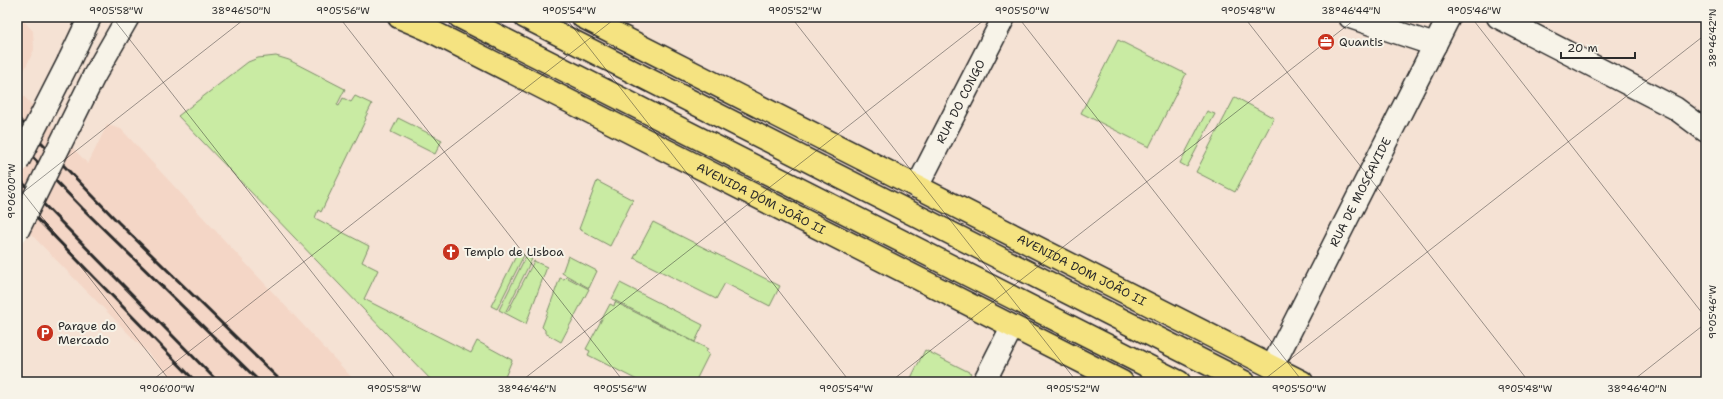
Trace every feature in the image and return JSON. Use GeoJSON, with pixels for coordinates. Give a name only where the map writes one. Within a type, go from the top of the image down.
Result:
{"type":"FeatureCollection","features":[{"type":"Feature","properties":{"kind":"main road","name":"AVENIDA DOM JOÃO II"},"geometry":{"type":"LineString","coordinates":[[398,17],[427,29],[1122,382]]}},
{"type":"Feature","properties":{"kind":"main road"},"geometry":{"type":"LineString","coordinates":[[460,17],[1179,382]]}},
{"type":"Feature","properties":{"kind":"main road"},"geometry":{"type":"LineString","coordinates":[[525,17],[1244,382]]}},
{"type":"Feature","properties":{"kind":"main road","name":"AVENIDA DOM JOÃO II"},"geometry":{"type":"LineString","coordinates":[[582,17],[1302,382]]}},
{"type":"Feature","properties":{"kind":"street"},"geometry":{"type":"LineString","coordinates":[[17,163],[90,17]]}},
{"type":"Feature","properties":{"kind":"street"},"geometry":{"type":"LineString","coordinates":[[17,232],[94,76],[128,17]]}},
{"type":"Feature","properties":{"kind":"street","name":"RUA DO CONGO"},"geometry":{"type":"LineString","coordinates":[[917,187],[1004,17]]}},
{"type":"Feature","properties":{"kind":"street"},"geometry":{"type":"LineString","coordinates":[[1350,17],[1435,45]]}},
{"type":"Feature","properties":{"kind":"street","name":"RUA DE MOSCAVIDE"},"geometry":{"type":"LineString","coordinates":[[1272,367],[1449,17]]}},
{"type":"Feature","properties":{"kind":"street"},"geometry":{"type":"LineString","coordinates":[[1498,17],[1664,102],[1706,131]]}},
{"type":"Feature","properties":{"kind":"street"},"geometry":{"type":"LineString","coordinates":[[984,382],[1012,326]]}},
{"type":"Feature","properties":{"kind":"shaded area"},"geometry":{"type":"Polygon","coordinates":[[[17,17],[20,17],[33,31],[34,50],[17,85],[17,17]]]}},
{"type":"Feature","properties":{"kind":"shaded area"},"geometry":{"type":"Polygon","coordinates":[[[17,89],[88,164],[107,125],[121,129],[356,382],[176,382],[17,220],[17,89]]]}},
{"type":"Feature","properties":{"kind":"green space"},"geometry":{"type":"Polygon","coordinates":[[[1118,40],[1186,74],[1149,147],[1081,113],[1118,40]]]}},
{"type":"Feature","properties":{"kind":"green space"},"geometry":{"type":"Polygon","coordinates":[[[276,56],[289,60],[345,89],[337,105],[339,106],[343,98],[351,102],[355,96],[372,104],[321,212],[318,210],[315,218],[369,246],[362,262],[378,270],[364,299],[471,353],[477,341],[512,360],[503,382],[433,382],[178,116],[248,62],[258,58],[276,56]]]}},
{"type":"Feature","properties":{"kind":"green space"},"geometry":{"type":"Polygon","coordinates":[[[1235,97],[1274,118],[1235,192],[1196,172],[1235,97]]]}},
{"type":"Feature","properties":{"kind":"green space"},"geometry":{"type":"Polygon","coordinates":[[[1207,111],[1215,114],[1187,167],[1180,163],[1207,111]]]}},
{"type":"Feature","properties":{"kind":"green space"},"geometry":{"type":"Polygon","coordinates":[[[398,118],[442,140],[435,154],[391,132],[398,118]]]}},
{"type":"Feature","properties":{"kind":"green space"},"geometry":{"type":"Polygon","coordinates":[[[597,181],[633,200],[610,246],[579,229],[597,181]]]}},
{"type":"Feature","properties":{"kind":"green space"},"geometry":{"type":"Polygon","coordinates":[[[653,222],[780,286],[770,306],[725,283],[716,299],[634,258],[653,222]]]}},
{"type":"Feature","properties":{"kind":"green space"},"geometry":{"type":"Polygon","coordinates":[[[518,252],[524,255],[497,309],[491,306],[518,252]]]}},
{"type":"Feature","properties":{"kind":"green space"},"geometry":{"type":"Polygon","coordinates":[[[526,256],[532,259],[506,311],[508,311],[534,261],[547,267],[526,324],[499,310],[526,256]]]}},
{"type":"Feature","properties":{"kind":"green space"},"geometry":{"type":"Polygon","coordinates":[[[568,256],[597,271],[589,288],[562,273],[568,256]]]}},
{"type":"Feature","properties":{"kind":"green space"},"geometry":{"type":"Polygon","coordinates":[[[566,277],[589,289],[561,342],[545,333],[545,330],[542,327],[560,278],[564,279],[566,277]]]}},
{"type":"Feature","properties":{"kind":"green space"},"geometry":{"type":"Polygon","coordinates":[[[620,283],[703,325],[695,342],[612,299],[620,283]]]}},
{"type":"Feature","properties":{"kind":"green space"},"geometry":{"type":"Polygon","coordinates":[[[615,302],[708,349],[706,352],[709,354],[695,382],[641,382],[588,355],[590,351],[586,349],[610,304],[614,306],[615,302]]]}},
{"type":"Feature","properties":{"kind":"green space"},"geometry":{"type":"Polygon","coordinates":[[[925,350],[971,373],[966,382],[909,382],[925,350]]]}},
{"type":"Feature","properties":{"kind":"railway"},"geometry":{"type":"LineString","coordinates":[[17,117],[118,222],[282,382]]}},
{"type":"Feature","properties":{"kind":"railway"},"geometry":{"type":"LineString","coordinates":[[17,141],[82,208],[260,382]]}},
{"type":"Feature","properties":{"kind":"railway"},"geometry":{"type":"LineString","coordinates":[[17,177],[218,382]]}},
{"type":"Feature","properties":{"kind":"railway"},"geometry":{"type":"LineString","coordinates":[[17,198],[196,382]]}},
{"type":"Feature","properties":{"kind":"place","name":"Quantis"},"geometry":{"type":"Point","coordinates":[1326,42]}},
{"type":"Feature","properties":{"kind":"place","name":"Templo de Lisboa"},"geometry":{"type":"Point","coordinates":[451,252]}},
{"type":"Feature","properties":{"kind":"place","name":"Parque do Mercado"},"geometry":{"type":"Point","coordinates":[45,333]}}]}
